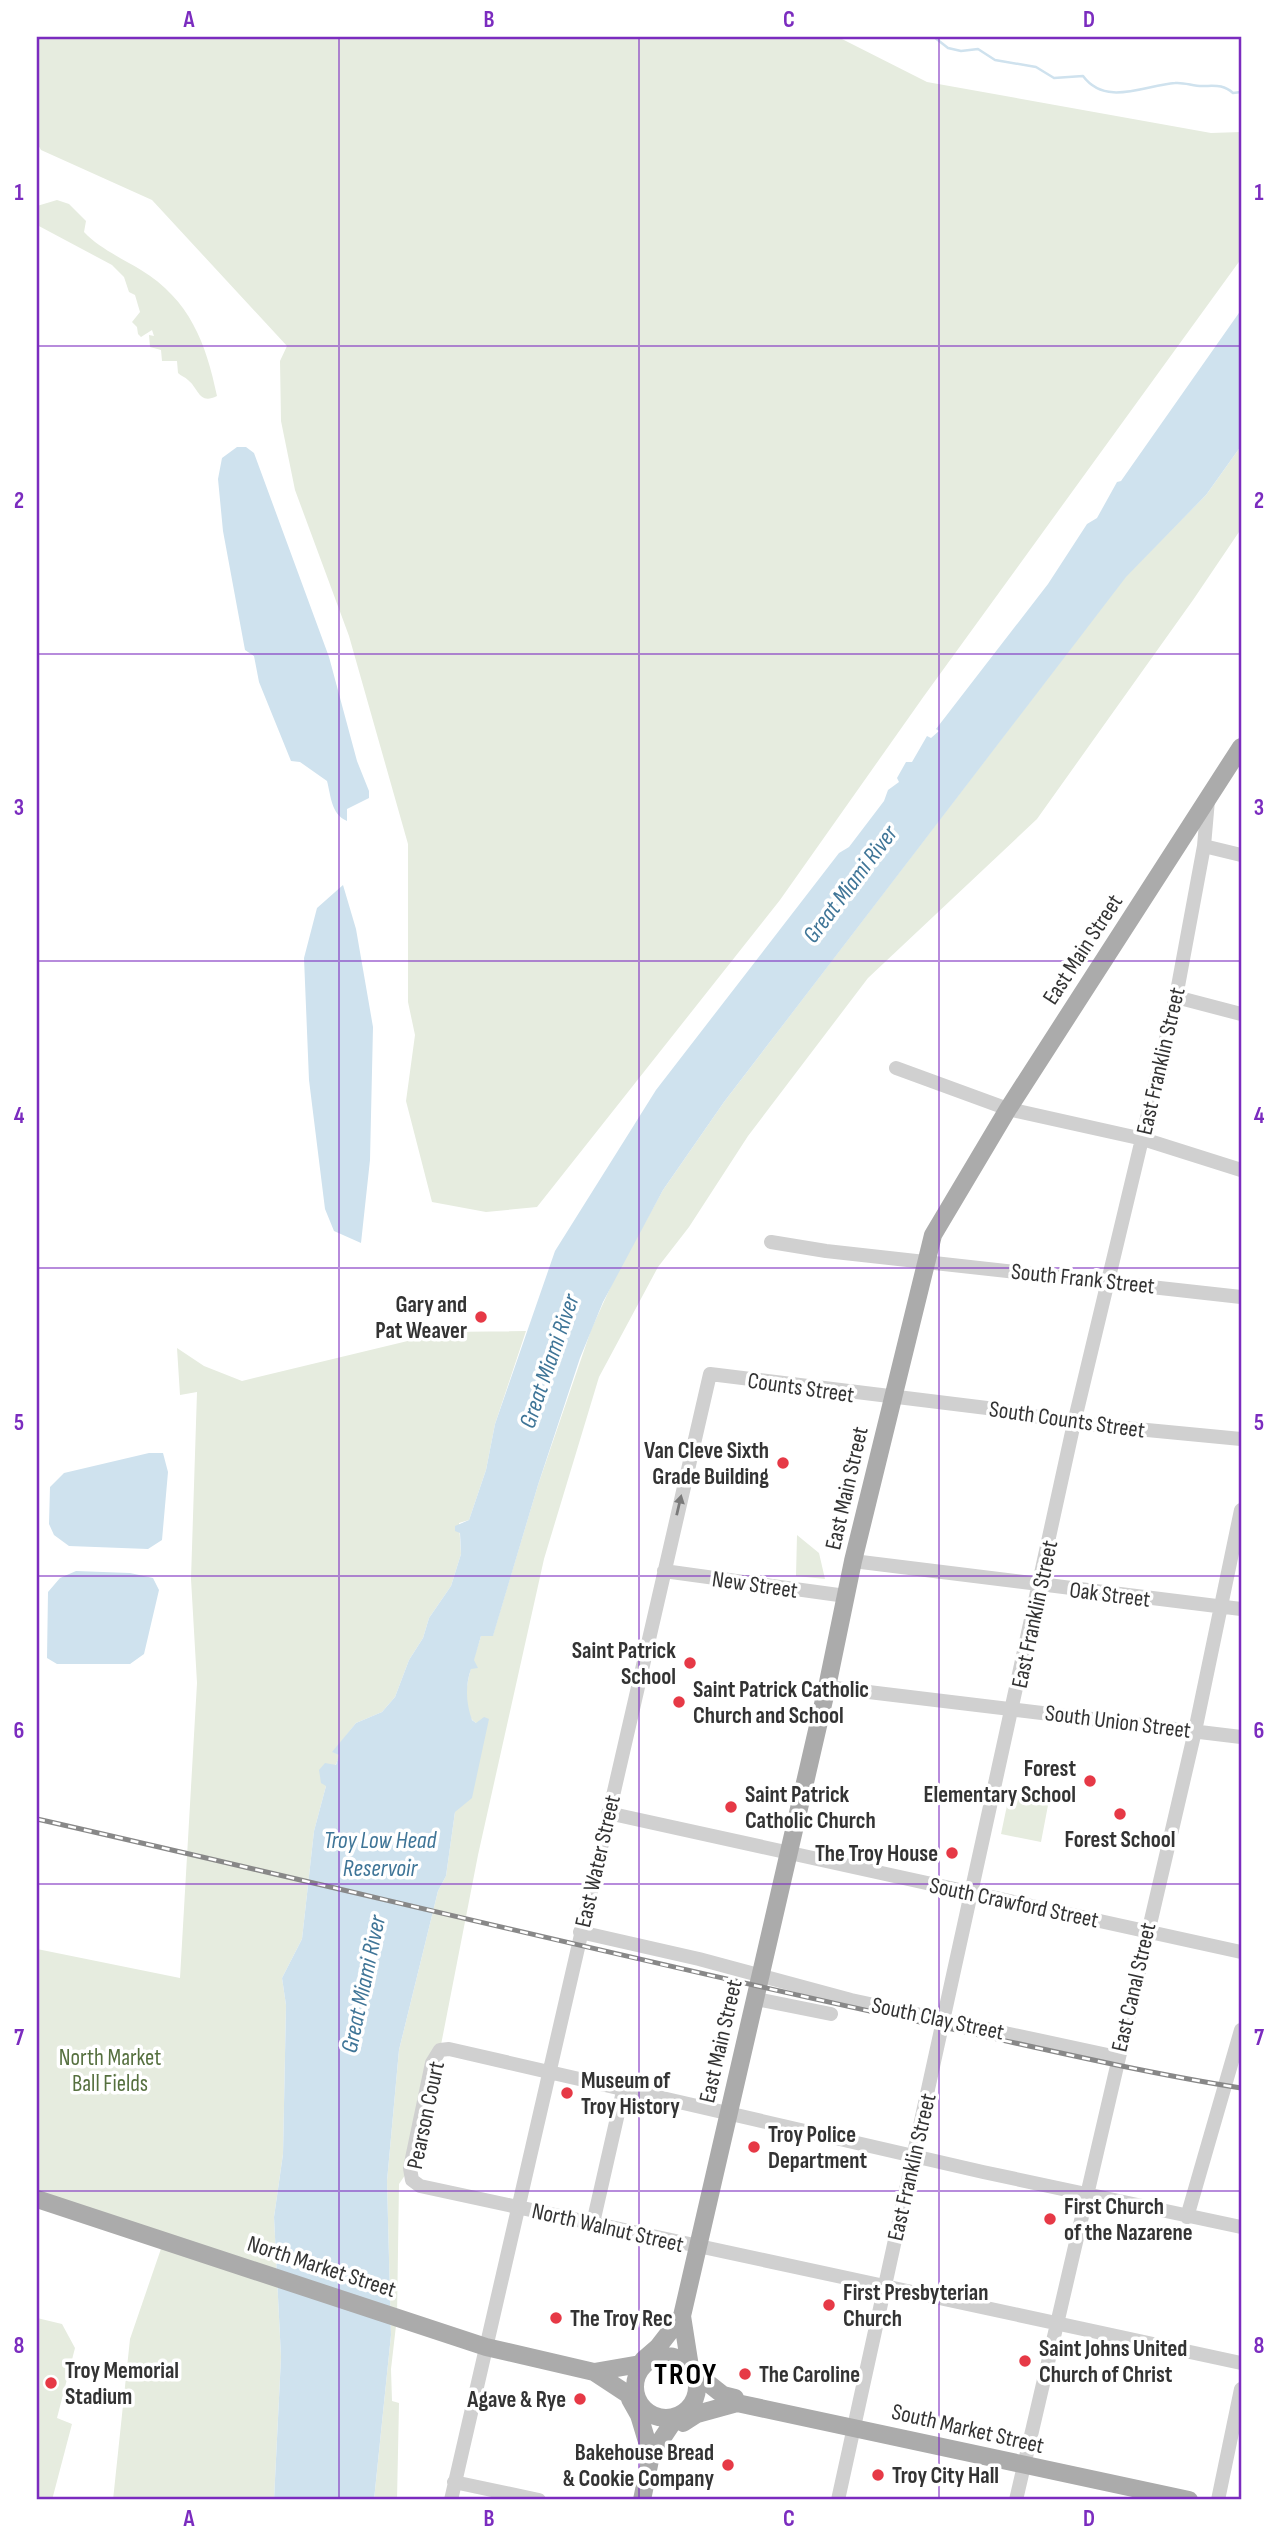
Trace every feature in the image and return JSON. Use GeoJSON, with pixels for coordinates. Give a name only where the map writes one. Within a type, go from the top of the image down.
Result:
{"type":"FeatureCollection","features":[{"type":"Feature","properties":{"kind":"main road","name":"East Main Street"},"geometry":{"type":"LineString","coordinates":[[682,2316],[827,1687],[853,1561],[925,1260],[941,1216],[1241,747]]}},
{"type":"Feature","properties":{"kind":"main road","name":"North Market Street"},"geometry":{"type":"LineString","coordinates":[[37,2199],[486,2347],[594,2372]]}},
{"type":"Feature","properties":{"kind":"main road"},"geometry":{"type":"LineString","coordinates":[[655,2448],[636,2403],[636,2381],[648,2358],[682,2316]]}},
{"type":"Feature","properties":{"kind":"main road"},"geometry":{"type":"LineString","coordinates":[[642,2500],[655,2448],[679,2415],[693,2403],[697,2393],[682,2316]]}},
{"type":"Feature","properties":{"kind":"main road"},"geometry":{"type":"LineString","coordinates":[[673,2357],[723,2395],[735,2398],[737,2403],[679,2415],[652,2415],[594,2372],[648,2358],[673,2357]]}},
{"type":"Feature","properties":{"kind":"main road","name":"South Market Street"},"geometry":{"type":"LineString","coordinates":[[737,2403],[1189,2500]]}},
{"type":"Feature","properties":{"kind":"main road"},"geometry":{"type":"LineString","coordinates":[[655,2448],[705,2411]]}},
{"type":"Feature","properties":{"kind":"street","name":"East Franklin Street"},"geometry":{"type":"LineString","coordinates":[[838,2500],[970,1893],[1014,1709],[1074,1423],[1176,997],[1204,846],[1208,800]]}},
{"type":"Feature","properties":{"kind":"street"},"geometry":{"type":"LineString","coordinates":[[1204,846],[1241,855]]}},
{"type":"Feature","properties":{"kind":"street"},"geometry":{"type":"LineString","coordinates":[[1176,997],[1241,1014]]}},
{"type":"Feature","properties":{"kind":"street"},"geometry":{"type":"LineString","coordinates":[[896,1068],[1008,1109],[1143,1139],[1241,1170]]}},
{"type":"Feature","properties":{"kind":"street","name":"South Frank Street"},"geometry":{"type":"LineString","coordinates":[[771,1242],[1241,1297]]}},
{"type":"Feature","properties":{"kind":"street","name":"Counts Street"},"geometry":{"type":"LineString","coordinates":[[710,1374],[892,1399]]}},
{"type":"Feature","properties":{"kind":"street","name":"East Water Street"},"geometry":{"type":"LineString","coordinates":[[451,2500],[710,1374]]}},
{"type":"Feature","properties":{"kind":"street","name":"South Counts Street"},"geometry":{"type":"LineString","coordinates":[[892,1399],[987,1408],[1074,1423],[1241,1440]]}},
{"type":"Feature","properties":{"kind":"street","name":"East Canal Street"},"geometry":{"type":"LineString","coordinates":[[1017,2500],[1117,2057],[1195,1731],[1241,1510]]}},
{"type":"Feature","properties":{"kind":"street","name":"Oak Street"},"geometry":{"type":"LineString","coordinates":[[853,1561],[1241,1609]]}},
{"type":"Feature","properties":{"kind":"street","name":"New Street"},"geometry":{"type":"LineString","coordinates":[[664,1571],[846,1596]]}},
{"type":"Feature","properties":{"kind":"street","name":"South Union Street"},"geometry":{"type":"LineString","coordinates":[[827,1687],[1241,1737]]}},
{"type":"Feature","properties":{"kind":"street","name":"South Crawford Street"},"geometry":{"type":"LineString","coordinates":[[608,1814],[1241,1952]]}},
{"type":"Feature","properties":{"kind":"street","name":"South Clay Street"},"geometry":{"type":"LineString","coordinates":[[580,1932],[944,2020],[1117,2057]]}},
{"type":"Feature","properties":{"kind":"street"},"geometry":{"type":"LineString","coordinates":[[756,1998],[831,2014]]}},
{"type":"Feature","properties":{"kind":"street"},"geometry":{"type":"LineString","coordinates":[[1187,2217],[1241,2030]]}},
{"type":"Feature","properties":{"kind":"street","name":"Pearson Court"},"geometry":{"type":"LineString","coordinates":[[412,2180],[410,2168],[429,2077],[440,2050],[550,2072]]}},
{"type":"Feature","properties":{"kind":"street"},"geometry":{"type":"LineString","coordinates":[[550,2072],[729,2111],[912,2156],[1241,2227]]}},
{"type":"Feature","properties":{"kind":"street"},"geometry":{"type":"LineString","coordinates":[[593,2223],[624,2087]]}},
{"type":"Feature","properties":{"kind":"street","name":"North Walnut Street"},"geometry":{"type":"LineString","coordinates":[[412,2180],[420,2186],[517,2205],[698,2248],[885,2284],[1241,2363]]}},
{"type":"Feature","properties":{"kind":"street"},"geometry":{"type":"LineString","coordinates":[[1217,2500],[1241,2389]]}},
{"type":"Feature","properties":{"kind":"street"},"geometry":{"type":"LineString","coordinates":[[454,2482],[539,2500]]}},
{"type":"Feature","properties":{"kind":"green space"},"geometry":{"type":"Polygon","coordinates":[[[37,37],[838,37],[927,82],[1211,133],[1241,132],[1241,259],[924,696],[780,900],[537,1207],[486,1212],[432,1202],[406,1101],[415,1035],[408,1002],[408,844],[349,636],[295,490],[281,421],[280,361],[287,346],[152,200],[41,150],[37,143],[37,37]]]}},
{"type":"Feature","properties":{"kind":"green space"},"geometry":{"type":"Polygon","coordinates":[[[57,200],[69,204],[86,221],[84,232],[90,238],[158,282],[184,309],[201,341],[217,396],[206,399],[178,373],[177,361],[162,361],[161,350],[150,347],[149,335],[154,336],[152,330],[141,337],[138,334],[137,327],[132,322],[140,312],[135,295],[129,292],[124,277],[112,265],[37,225],[37,206],[57,200]]]}},
{"type":"Feature","properties":{"kind":"green space"},"geometry":{"type":"Polygon","coordinates":[[[1241,446],[1241,529],[1193,600],[1037,819],[868,978],[748,1136],[689,1227],[658,1267],[599,1377],[544,1559],[478,1855],[440,2050],[410,2168],[399,2184],[397,2317],[391,2369],[392,2401],[399,2403],[397,2500],[374,2500],[391,2335],[387,2181],[399,2050],[438,1891],[446,1876],[455,1812],[476,1723],[467,1706],[466,1694],[471,1668],[481,1636],[493,1635],[538,1485],[591,1330],[616,1275],[663,1190],[724,1102],[1126,576],[1206,495],[1241,446]]]}},
{"type":"Feature","properties":{"kind":"green space","name":"North Market Ball Fields"},"geometry":{"type":"Polygon","coordinates":[[[526,1331],[495,1424],[486,1470],[469,1520],[459,1523],[461,1554],[451,1586],[429,1618],[423,1638],[409,1660],[395,1697],[382,1712],[356,1723],[333,1752],[340,1755],[326,1786],[314,1831],[302,1939],[282,1978],[286,2005],[283,2154],[274,2217],[281,2357],[274,2500],[113,2500],[130,2339],[164,2240],[37,2199],[37,1949],[180,1978],[197,1683],[191,1579],[197,1392],[180,1395],[177,1348],[204,1366],[242,1381],[445,1332],[526,1331]]]}},
{"type":"Feature","properties":{"kind":"green space"},"geometry":{"type":"Polygon","coordinates":[[[797,1535],[819,1553],[825,1579],[796,1576],[797,1535]]]}},
{"type":"Feature","properties":{"kind":"green space"},"geometry":{"type":"Polygon","coordinates":[[[1010,1791],[1049,1800],[1041,1842],[1001,1834],[1010,1791]]]}},
{"type":"Feature","properties":{"kind":"green space","name":"Troy Memorial Stadium"},"geometry":{"type":"Polygon","coordinates":[[[37,2318],[62,2324],[75,2348],[57,2418],[72,2424],[52,2500],[37,2500],[37,2318]]]}},
{"type":"Feature","properties":{"kind":"water"},"geometry":{"type":"Polygon","coordinates":[[[1241,310],[1241,446],[1206,495],[1126,577],[724,1102],[663,1190],[603,1302],[580,1358],[538,1485],[493,1636],[481,1636],[474,1660],[478,1668],[471,1669],[468,1682],[467,1701],[472,1720],[476,1723],[484,1717],[489,1719],[472,1798],[455,1812],[446,1876],[438,1891],[399,2050],[387,2181],[391,2335],[374,2500],[274,2500],[281,2357],[274,2217],[283,2154],[286,2005],[282,1978],[302,1939],[314,1831],[326,1786],[321,1783],[319,1770],[325,1763],[336,1765],[339,1755],[332,1752],[356,1723],[382,1712],[395,1697],[409,1660],[423,1638],[429,1618],[451,1586],[461,1554],[460,1533],[455,1531],[455,1526],[469,1520],[486,1470],[495,1424],[555,1251],[656,1090],[839,853],[849,847],[884,801],[888,790],[899,782],[897,778],[906,762],[912,762],[927,736],[931,738],[939,731],[936,729],[1048,584],[1087,524],[1097,518],[1117,482],[1121,481],[1241,310]]]}},
{"type":"Feature","properties":{"kind":"water"},"geometry":{"type":"Polygon","coordinates":[[[237,447],[246,447],[254,453],[329,657],[357,761],[369,791],[369,798],[347,809],[347,821],[335,809],[327,781],[300,762],[291,761],[259,682],[254,656],[245,650],[223,531],[218,479],[222,458],[237,447]]]}},
{"type":"Feature","properties":{"kind":"water"},"geometry":{"type":"Polygon","coordinates":[[[343,885],[356,929],[373,1027],[370,1160],[361,1243],[334,1231],[325,1209],[309,1080],[304,958],[317,908],[343,885]]]}},
{"type":"Feature","properties":{"kind":"water"},"geometry":{"type":"Polygon","coordinates":[[[149,1453],[163,1453],[168,1472],[162,1540],[148,1549],[69,1546],[54,1535],[49,1524],[50,1487],[64,1473],[149,1453]]]}},
{"type":"Feature","properties":{"kind":"water"},"geometry":{"type":"Polygon","coordinates":[[[76,1571],[130,1573],[153,1578],[159,1590],[144,1654],[130,1664],[57,1664],[47,1658],[48,1592],[60,1578],[76,1571]]]}},
{"type":"Feature","properties":{"kind":"waterway"},"geometry":{"type":"LineString","coordinates":[[934,37],[948,48],[961,51],[978,49],[995,60],[1036,67],[1054,78],[1083,76],[1092,85],[1114,92],[1178,83],[1219,86],[1233,93],[1241,92]]}},
{"type":"Feature","properties":{"kind":"railway"},"geometry":{"type":"LineString","coordinates":[[37,1819],[777,1990],[1106,2063],[1241,2088]]}},
{"type":"Feature","properties":{"kind":"place","name":"Gary and Pat Weaver"},"geometry":{"type":"Point","coordinates":[481,1317]}},
{"type":"Feature","properties":{"kind":"place","name":"Van Cleve Sixth Grade Building"},"geometry":{"type":"Point","coordinates":[783,1463]}},
{"type":"Feature","properties":{"kind":"place","name":"Saint Patrick School"},"geometry":{"type":"Point","coordinates":[690,1663]}},
{"type":"Feature","properties":{"kind":"place","name":"Saint Patrick Catholic Church and School"},"geometry":{"type":"Point","coordinates":[679,1702]}},
{"type":"Feature","properties":{"kind":"place","name":"Forest Elementary School"},"geometry":{"type":"Point","coordinates":[1090,1781]}},
{"type":"Feature","properties":{"kind":"place","name":"Saint Patrick Catholic Church"},"geometry":{"type":"Point","coordinates":[731,1807]}},
{"type":"Feature","properties":{"kind":"place","name":"Forest School"},"geometry":{"type":"Point","coordinates":[1120,1814]}},
{"type":"Feature","properties":{"kind":"place","name":"The Troy House"},"geometry":{"type":"Point","coordinates":[952,1853]}},
{"type":"Feature","properties":{"kind":"place","name":"Museum of Troy History"},"geometry":{"type":"Point","coordinates":[567,2093]}},
{"type":"Feature","properties":{"kind":"place","name":"Troy Police Department"},"geometry":{"type":"Point","coordinates":[754,2147]}},
{"type":"Feature","properties":{"kind":"place","name":"First Church of the Nazarene"},"geometry":{"type":"Point","coordinates":[1050,2219]}},
{"type":"Feature","properties":{"kind":"place","name":"First Presbyterian Church"},"geometry":{"type":"Point","coordinates":[829,2305]}},
{"type":"Feature","properties":{"kind":"place","name":"The Troy Rec"},"geometry":{"type":"Point","coordinates":[556,2318]}},
{"type":"Feature","properties":{"kind":"place","name":"Saint Johns United Church of Christ"},"geometry":{"type":"Point","coordinates":[1025,2361]}},
{"type":"Feature","properties":{"kind":"place","name":"The Caroline"},"geometry":{"type":"Point","coordinates":[745,2374]}},
{"type":"Feature","properties":{"kind":"place","name":"Troy Memorial Stadium"},"geometry":{"type":"Point","coordinates":[51,2383]}},
{"type":"Feature","properties":{"kind":"place","name":"Agave & Rye"},"geometry":{"type":"Point","coordinates":[580,2399]}},
{"type":"Feature","properties":{"kind":"place","name":"Bakehouse Bread & Cookie Company"},"geometry":{"type":"Point","coordinates":[728,2465]}},
{"type":"Feature","properties":{"kind":"place","name":"Troy City Hall"},"geometry":{"type":"Point","coordinates":[878,2475]}},
{"type":"Feature","properties":{"kind":"district","name":"TROY"},"geometry":{"type":"Point","coordinates":[686,2374]}},
{"type":"Feature","properties":{"kind":"water label","name":"Great Miami River"},"geometry":{"type":"Point","coordinates":[850,884]}},
{"type":"Feature","properties":{"kind":"water label","name":"Great Miami River"},"geometry":{"type":"Point","coordinates":[549,1361]}},
{"type":"Feature","properties":{"kind":"water label","name":"Troy Low Head Reservoir"},"geometry":{"type":"Point","coordinates":[380,1854]}},
{"type":"Feature","properties":{"kind":"water label","name":"Great Miami River"},"geometry":{"type":"Point","coordinates":[363,1984]}}]}
